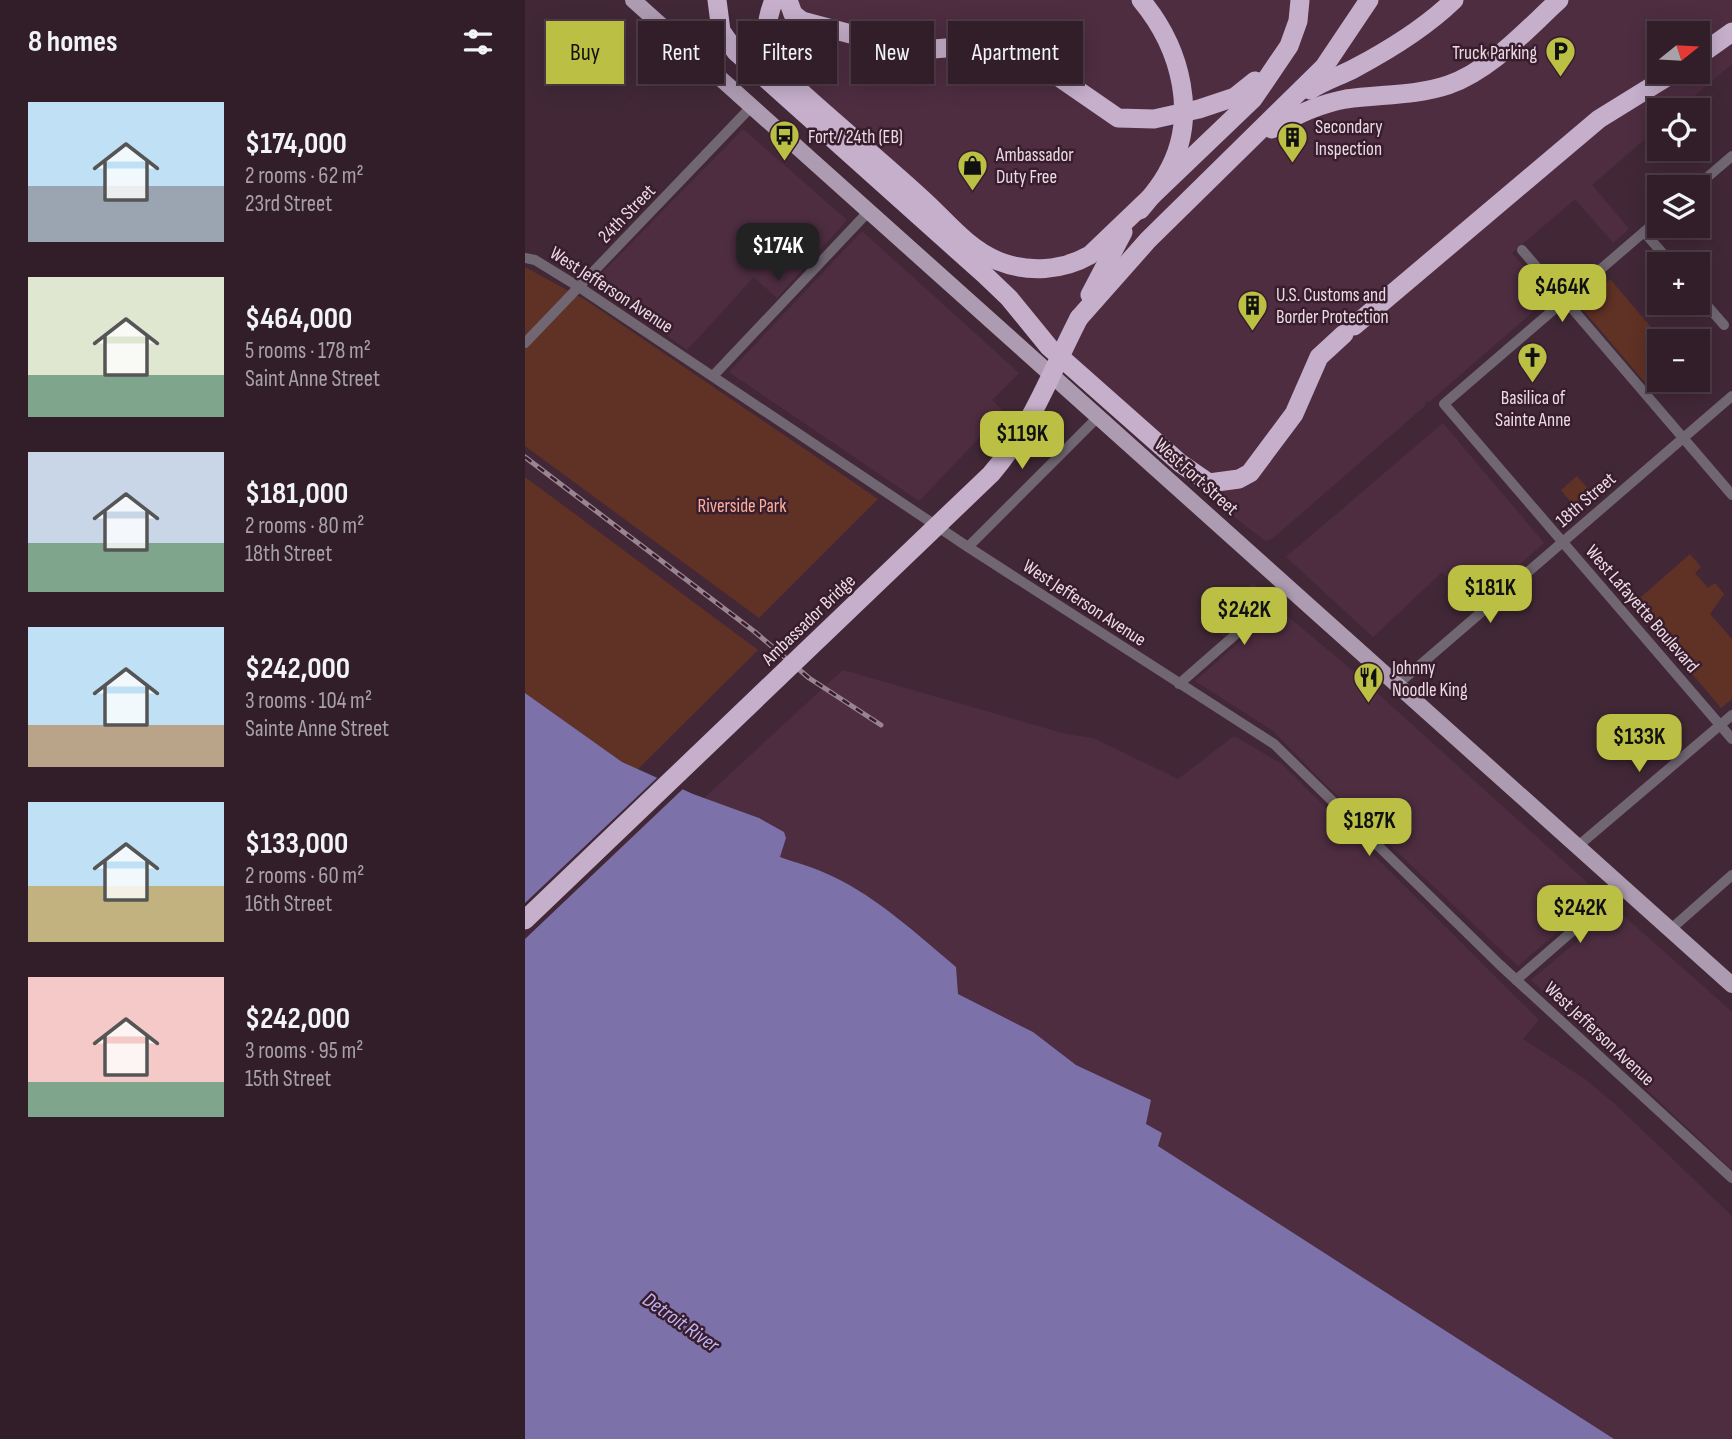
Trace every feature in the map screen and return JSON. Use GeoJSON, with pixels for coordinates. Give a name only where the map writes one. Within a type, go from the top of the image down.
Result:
{"type":"FeatureCollection","features":[{"type":"Feature","properties":{"kind":"highway"},"geometry":{"type":"LineString","coordinates":[[717,0],[721,31],[736,52],[985,275],[1009,298],[1049,347],[1180,463],[1209,483],[1239,480],[1247,476],[1294,414],[1319,357],[1349,330],[1599,119],[1656,84]]}},
{"type":"Feature","properties":{"kind":"highway"},"geometry":{"type":"LineString","coordinates":[[774,0],[767,22],[767,42],[772,60],[781,74],[967,242],[1000,262],[1031,269],[1072,264],[1090,255],[1253,99],[1283,58],[1295,32],[1299,2]]}},
{"type":"Feature","properties":{"kind":"highway"},"geometry":{"type":"LineString","coordinates":[[788,0],[793,13],[803,21],[874,42],[933,49],[972,46],[1047,69],[1118,118],[1154,119],[1199,109],[1235,97],[1283,58]]}},
{"type":"Feature","properties":{"kind":"highway"},"geometry":{"type":"LineString","coordinates":[[1126,0],[1159,44],[1170,76],[1174,102],[1168,151],[1140,210]]}},
{"type":"Feature","properties":{"kind":"highway"},"geometry":{"type":"LineString","coordinates":[[1079,318],[1123,233],[1163,181],[1174,160],[1181,137],[1181,80],[1171,47],[1141,0]]}},
{"type":"Feature","properties":{"kind":"highway"},"geometry":{"type":"LineString","coordinates":[[1079,318],[1148,240],[1324,67],[1369,0]]}},
{"type":"Feature","properties":{"kind":"highway"},"geometry":{"type":"LineString","coordinates":[[1283,107],[1320,83],[1355,68],[1427,25],[1454,0]]}},
{"type":"Feature","properties":{"kind":"highway"},"geometry":{"type":"LineString","coordinates":[[1241,149],[1291,117],[1315,107],[1349,99],[1436,89],[1467,76],[1490,61],[1559,0]]}},
{"type":"Feature","properties":{"kind":"highway"},"geometry":{"type":"LineString","coordinates":[[1710,48],[1732,32]]}},
{"type":"Feature","properties":{"kind":"highway","name":"Ambassador Bridge"},"geometry":{"type":"LineString","coordinates":[[525,920],[991,474],[1019,439],[1032,417],[1079,318]]}},
{"type":"Feature","properties":{"kind":"main road","name":"West Fort Street"},"geometry":{"type":"LineString","coordinates":[[633,0],[1732,985]]}},
{"type":"Feature","properties":{"kind":"street","name":"24th Street"},"geometry":{"type":"LineString","coordinates":[[525,344],[752,106]]}},
{"type":"Feature","properties":{"kind":"street"},"geometry":{"type":"LineString","coordinates":[[1710,175],[1732,156]]}},
{"type":"Feature","properties":{"kind":"street"},"geometry":{"type":"LineString","coordinates":[[1723,164],[1732,174]]}},
{"type":"Feature","properties":{"kind":"street"},"geometry":{"type":"LineString","coordinates":[[713,376],[869,211]]}},
{"type":"Feature","properties":{"kind":"street"},"geometry":{"type":"LineString","coordinates":[[1565,300],[1647,229]]}},
{"type":"Feature","properties":{"kind":"street"},"geometry":{"type":"LineString","coordinates":[[1644,232],[1662,252]]}},
{"type":"Feature","properties":{"kind":"street"},"geometry":{"type":"LineString","coordinates":[[1521,250],[1732,495]]}},
{"type":"Feature","properties":{"kind":"street","name":"West Jefferson Avenue"},"geometry":{"type":"LineString","coordinates":[[525,258],[535,260],[579,287],[968,547],[1274,744],[1516,980],[1732,1178]]}},
{"type":"Feature","properties":{"kind":"street","name":"West Lafayette Boulevard"},"geometry":{"type":"LineString","coordinates":[[1565,300],[1444,404],[1732,739]]}},
{"type":"Feature","properties":{"kind":"street"},"geometry":{"type":"LineString","coordinates":[[1710,309],[1724,325]]}},
{"type":"Feature","properties":{"kind":"street","name":"18th Street"},"geometry":{"type":"LineString","coordinates":[[1398,684],[1732,396]]}},
{"type":"Feature","properties":{"kind":"street"},"geometry":{"type":"LineString","coordinates":[[968,547],[1099,416]]}},
{"type":"Feature","properties":{"kind":"street"},"geometry":{"type":"LineString","coordinates":[[1179,684],[1290,587]]}},
{"type":"Feature","properties":{"kind":"street"},"geometry":{"type":"LineString","coordinates":[[1578,846],[1732,715]]}},
{"type":"Feature","properties":{"kind":"street"},"geometry":{"type":"LineString","coordinates":[[1671,929],[1732,875]]}},
{"type":"Feature","properties":{"kind":"street"},"geometry":{"type":"LineString","coordinates":[[1516,980],[1623,887]]}},
{"type":"Feature","properties":{"kind":"shaded area"},"geometry":{"type":"Polygon","coordinates":[[[766,0],[1732,0],[1732,64],[1710,83],[1710,21],[1647,21],[1647,84],[1709,84],[1692,98],[1647,98],[1647,137],[1592,185],[1629,229],[1613,243],[1575,199],[1512,253],[1550,297],[1427,401],[1426,405],[1272,539],[1266,541],[1210,499],[1042,349],[1008,308],[779,84],[837,84],[837,21],[769,21],[766,0]]]}},
{"type":"Feature","properties":{"kind":"shaded area"},"geometry":{"type":"Polygon","coordinates":[[[743,129],[847,220],[777,298],[754,277],[687,350],[593,282],[743,129]]]}},
{"type":"Feature","properties":{"kind":"shaded area"},"geometry":{"type":"Polygon","coordinates":[[[862,231],[1019,373],[992,400],[1004,412],[919,501],[729,372],[862,231]]]}},
{"type":"Feature","properties":{"kind":"shaded area"},"geometry":{"type":"Polygon","coordinates":[[[1443,423],[1544,543],[1474,604],[1442,572],[1373,637],[1286,557],[1443,423]]]}},
{"type":"Feature","properties":{"kind":"shaded area"},"geometry":{"type":"Polygon","coordinates":[[[1253,583],[1268,598],[1224,637],[1209,625],[1253,583]]]}},
{"type":"Feature","properties":{"kind":"shaded area"},"geometry":{"type":"Polygon","coordinates":[[[1278,608],[1354,672],[1601,895],[1518,966],[1324,783],[1273,731],[1195,681],[1278,608]]]}},
{"type":"Feature","properties":{"kind":"shaded area"},"geometry":{"type":"Polygon","coordinates":[[[843,670],[1066,734],[1093,738],[1178,779],[1234,736],[1282,764],[1539,1020],[1523,1039],[1585,1079],[1616,1105],[1732,1216],[1732,1439],[1614,1439],[1158,1146],[1162,1133],[1146,1125],[1151,1100],[1076,1065],[1033,1032],[958,994],[906,925],[851,886],[829,874],[780,857],[786,838],[784,832],[759,818],[704,798],[843,670]]]}},
{"type":"Feature","properties":{"kind":"shaded area"},"geometry":{"type":"Polygon","coordinates":[[[1616,909],[1732,1012],[1732,1170],[1531,980],[1616,909]]]}},
{"type":"Feature","properties":{"kind":"green space","name":"Riverside Park"},"geometry":{"type":"Polygon","coordinates":[[[525,267],[587,301],[878,499],[759,618],[525,446],[525,267]]]}},
{"type":"Feature","properties":{"kind":"green space"},"geometry":{"type":"Polygon","coordinates":[[[1610,279],[1653,329],[1647,329],[1647,385],[1580,306],[1610,279]]]}},
{"type":"Feature","properties":{"kind":"green space"},"geometry":{"type":"Polygon","coordinates":[[[1577,476],[1591,492],[1574,506],[1561,490],[1577,476]]]}},
{"type":"Feature","properties":{"kind":"green space"},"geometry":{"type":"Polygon","coordinates":[[[525,477],[758,650],[637,770],[525,693],[525,477]]]}},
{"type":"Feature","properties":{"kind":"green space"},"geometry":{"type":"Polygon","coordinates":[[[1690,554],[1701,567],[1695,573],[1708,588],[1715,583],[1724,594],[1710,614],[1732,639],[1732,699],[1721,708],[1633,604],[1690,554]]]}},
{"type":"Feature","properties":{"kind":"water","name":"Detroit River"},"geometry":{"type":"Polygon","coordinates":[[[525,693],[622,762],[693,794],[759,818],[784,832],[786,838],[780,857],[832,876],[897,917],[956,967],[958,994],[1033,1032],[1076,1065],[1151,1100],[1146,1124],[1162,1133],[1158,1146],[1614,1439],[525,1439],[525,693]]]}},
{"type":"Feature","properties":{"kind":"pier"},"geometry":{"type":"Polygon","coordinates":[[[659,776],[685,787],[525,939],[525,903],[659,776]]]}},
{"type":"Feature","properties":{"kind":"railway"},"geometry":{"type":"LineString","coordinates":[[525,457],[755,632],[809,678],[881,725]]}},
{"type":"Feature","properties":{"kind":"place","name":"Truck Parking"},"geometry":{"type":"Point","coordinates":[1560,79]}},
{"type":"Feature","properties":{"kind":"place","name":"Fort / 24th (EB)"},"geometry":{"type":"Point","coordinates":[785,163]}},
{"type":"Feature","properties":{"kind":"place","name":"Secondary Inspection"},"geometry":{"type":"Point","coordinates":[1292,164]}},
{"type":"Feature","properties":{"kind":"place","name":"Ambassador Duty Free"},"geometry":{"type":"Point","coordinates":[973,192]}},
{"type":"Feature","properties":{"kind":"place","name":"U.S. Customs and Border Protection"},"geometry":{"type":"Point","coordinates":[1253,332]}},
{"type":"Feature","properties":{"kind":"place","name":"Basilica of Sainte Anne"},"geometry":{"type":"Point","coordinates":[1533,385]}},
{"type":"Feature","properties":{"kind":"place","name":"Johnny Noodle King"},"geometry":{"type":"Point","coordinates":[1369,705]}}]}
